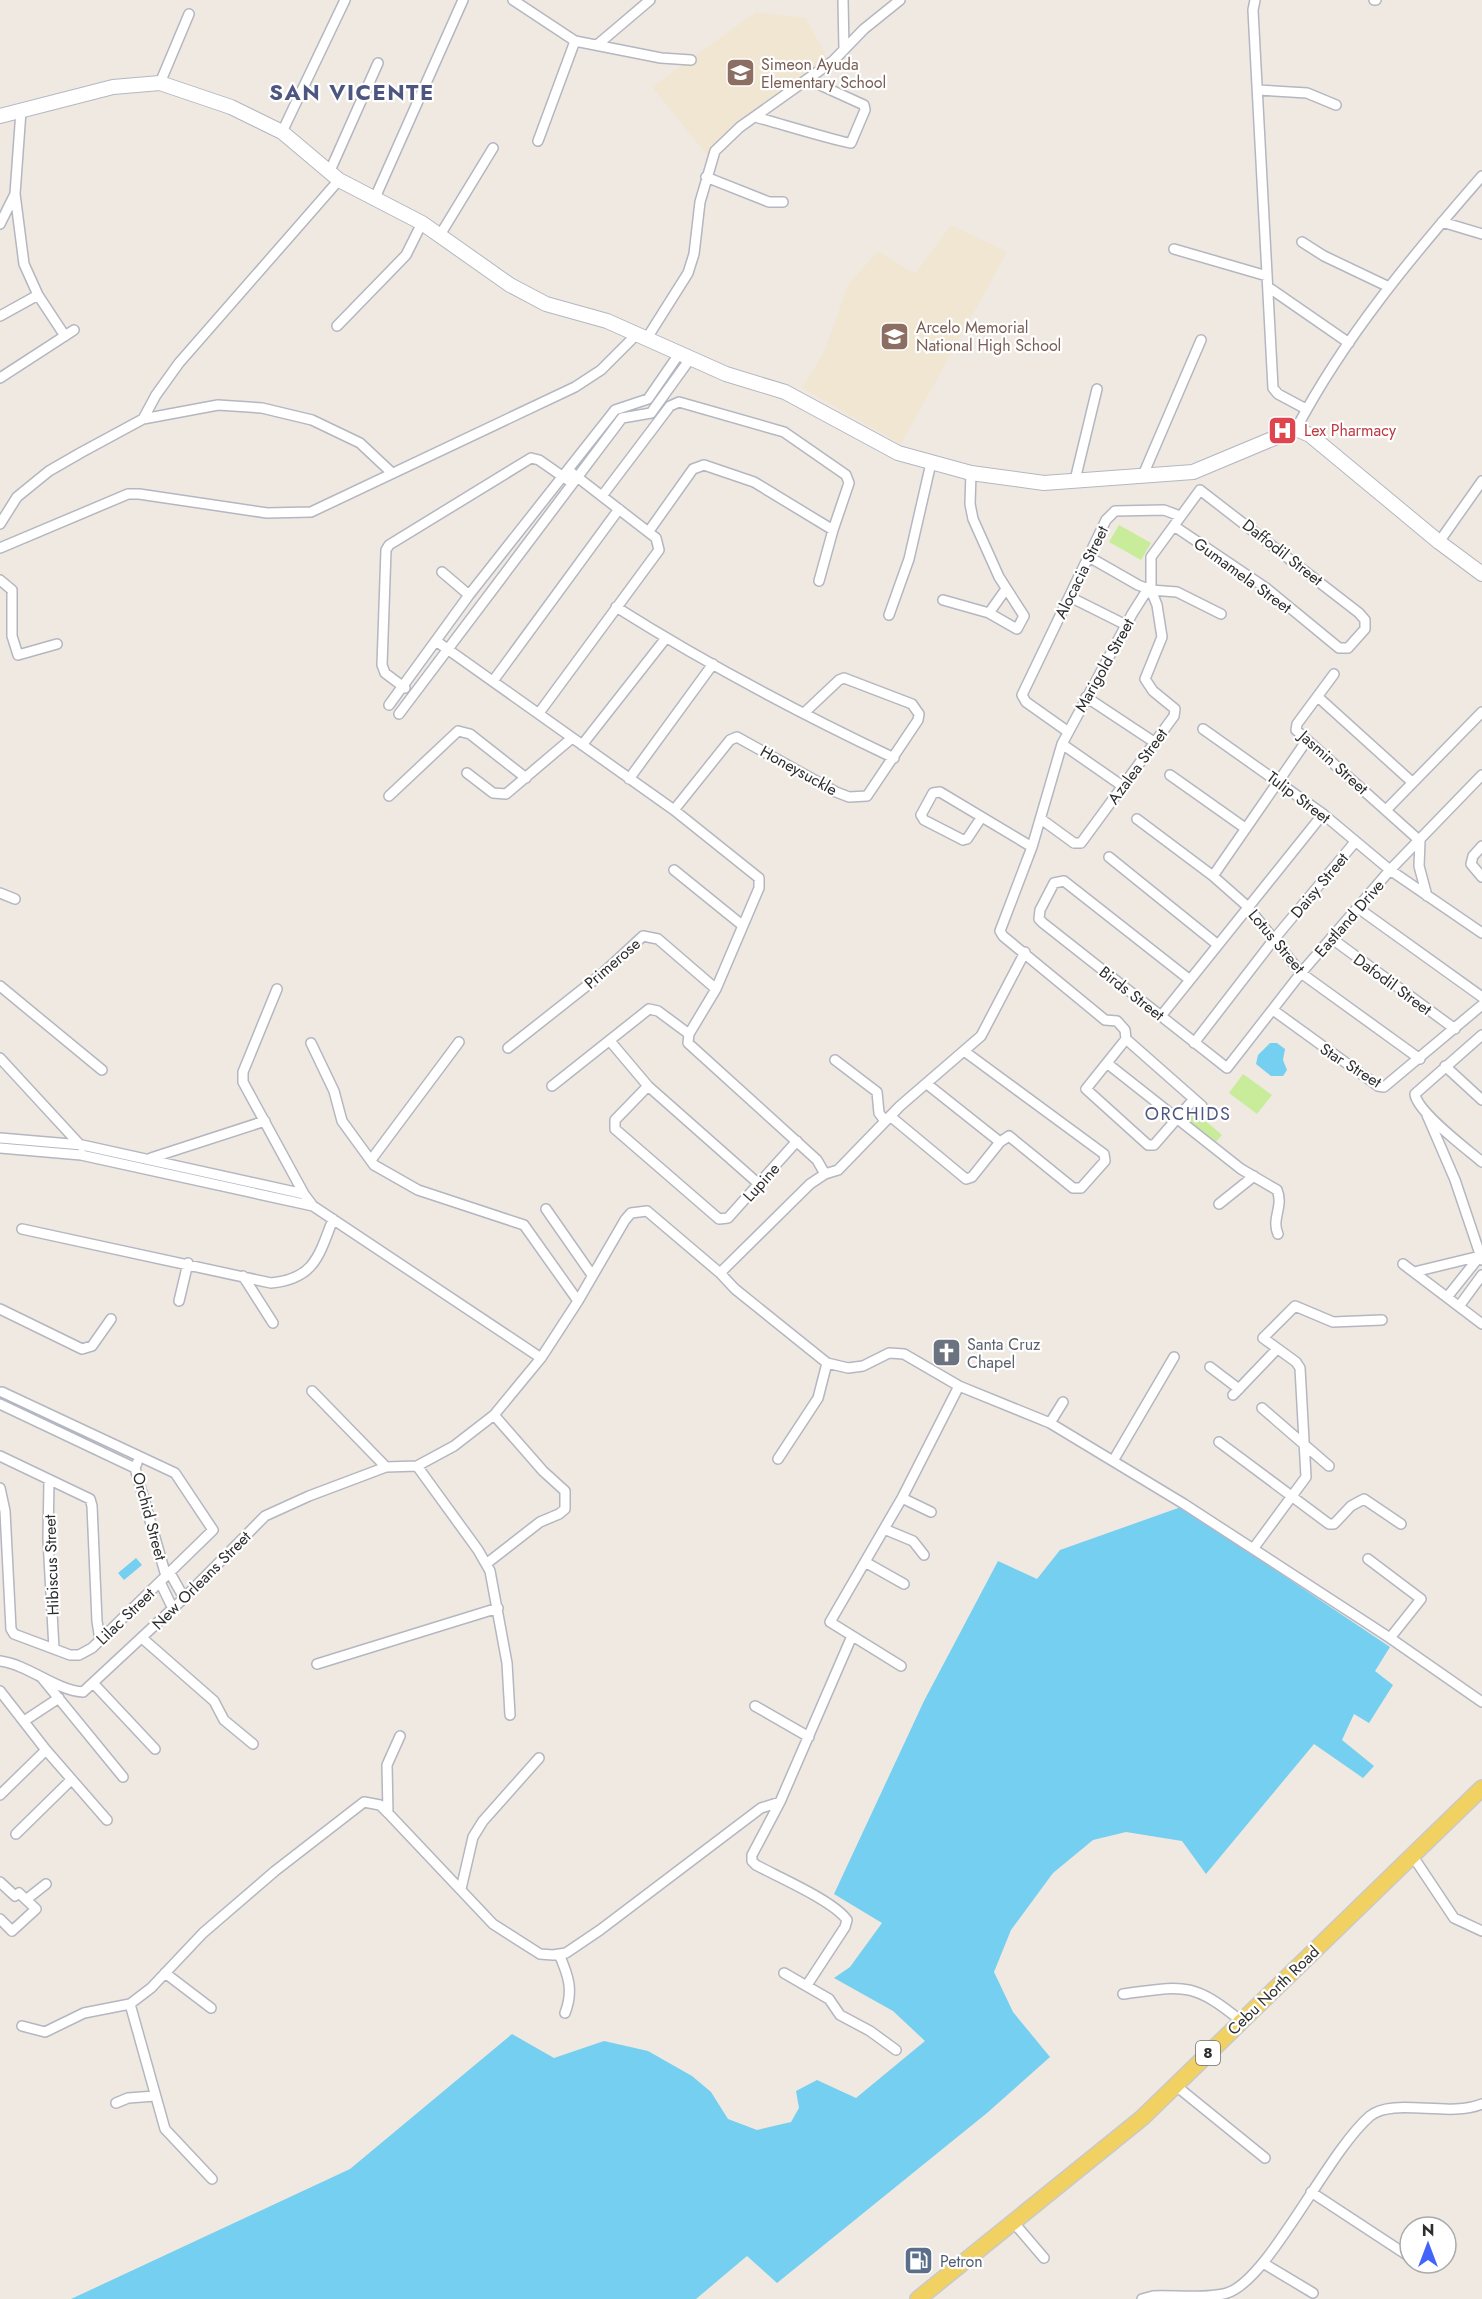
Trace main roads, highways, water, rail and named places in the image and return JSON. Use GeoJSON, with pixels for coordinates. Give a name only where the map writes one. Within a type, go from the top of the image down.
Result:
{"type":"FeatureCollection","features":[{"type":"Feature","properties":{"kind":"main road","name":"Cebu North Road"},"geometry":{"type":"LineString","coordinates":[[918,2299],[1142,2118],[1482,1788]]}},
{"type":"Feature","properties":{"kind":"water"},"geometry":{"type":"Polygon","coordinates":[[[1270,1043],[1277,1043],[1285,1049],[1283,1060],[1287,1070],[1283,1076],[1271,1076],[1256,1064],[1258,1055],[1270,1043]]]}},
{"type":"Feature","properties":{"kind":"water"},"geometry":{"type":"Polygon","coordinates":[[[1181,1507],[1390,1647],[1375,1671],[1393,1685],[1369,1723],[1354,1714],[1342,1740],[1374,1766],[1363,1778],[1314,1744],[1206,1874],[1182,1841],[1126,1832],[1093,1840],[1053,1873],[1011,1930],[994,1972],[1013,2012],[1050,2057],[987,2113],[777,2283],[747,2256],[696,2299],[71,2299],[350,2169],[512,2034],[554,2058],[604,2041],[648,2051],[692,2076],[711,2092],[728,2119],[757,2130],[791,2122],[799,2108],[796,2091],[817,2080],[856,2098],[925,2041],[893,2011],[834,1978],[850,1967],[882,1923],[834,1894],[924,1701],[998,1561],[1037,1579],[1060,1550],[1181,1507]]]}},
{"type":"Feature","properties":{"kind":"water"},"geometry":{"type":"Polygon","coordinates":[[[136,1558],[142,1565],[124,1580],[118,1573],[136,1558]]]}},
{"type":"Feature","properties":{"kind":"place","name":"Simeon Ayuda Elementary School"},"geometry":{"type":"Point","coordinates":[740,73]}},
{"type":"Feature","properties":{"kind":"place","name":"Arcelo Memorial National High School"},"geometry":{"type":"Point","coordinates":[895,336]}},
{"type":"Feature","properties":{"kind":"place","name":"Lex Pharmacy"},"geometry":{"type":"Point","coordinates":[1283,430]}},
{"type":"Feature","properties":{"kind":"place","name":"Santa Cruz Chapel"},"geometry":{"type":"Point","coordinates":[946,1353]}},
{"type":"Feature","properties":{"kind":"place","name":"Petron"},"geometry":{"type":"Point","coordinates":[919,2261]}},
{"type":"Feature","properties":{"kind":"district","name":"SAN VICENTE"},"geometry":{"type":"Point","coordinates":[352,92]}},
{"type":"Feature","properties":{"kind":"district","name":"ORCHIDS"},"geometry":{"type":"Point","coordinates":[1188,1114]}}]}
